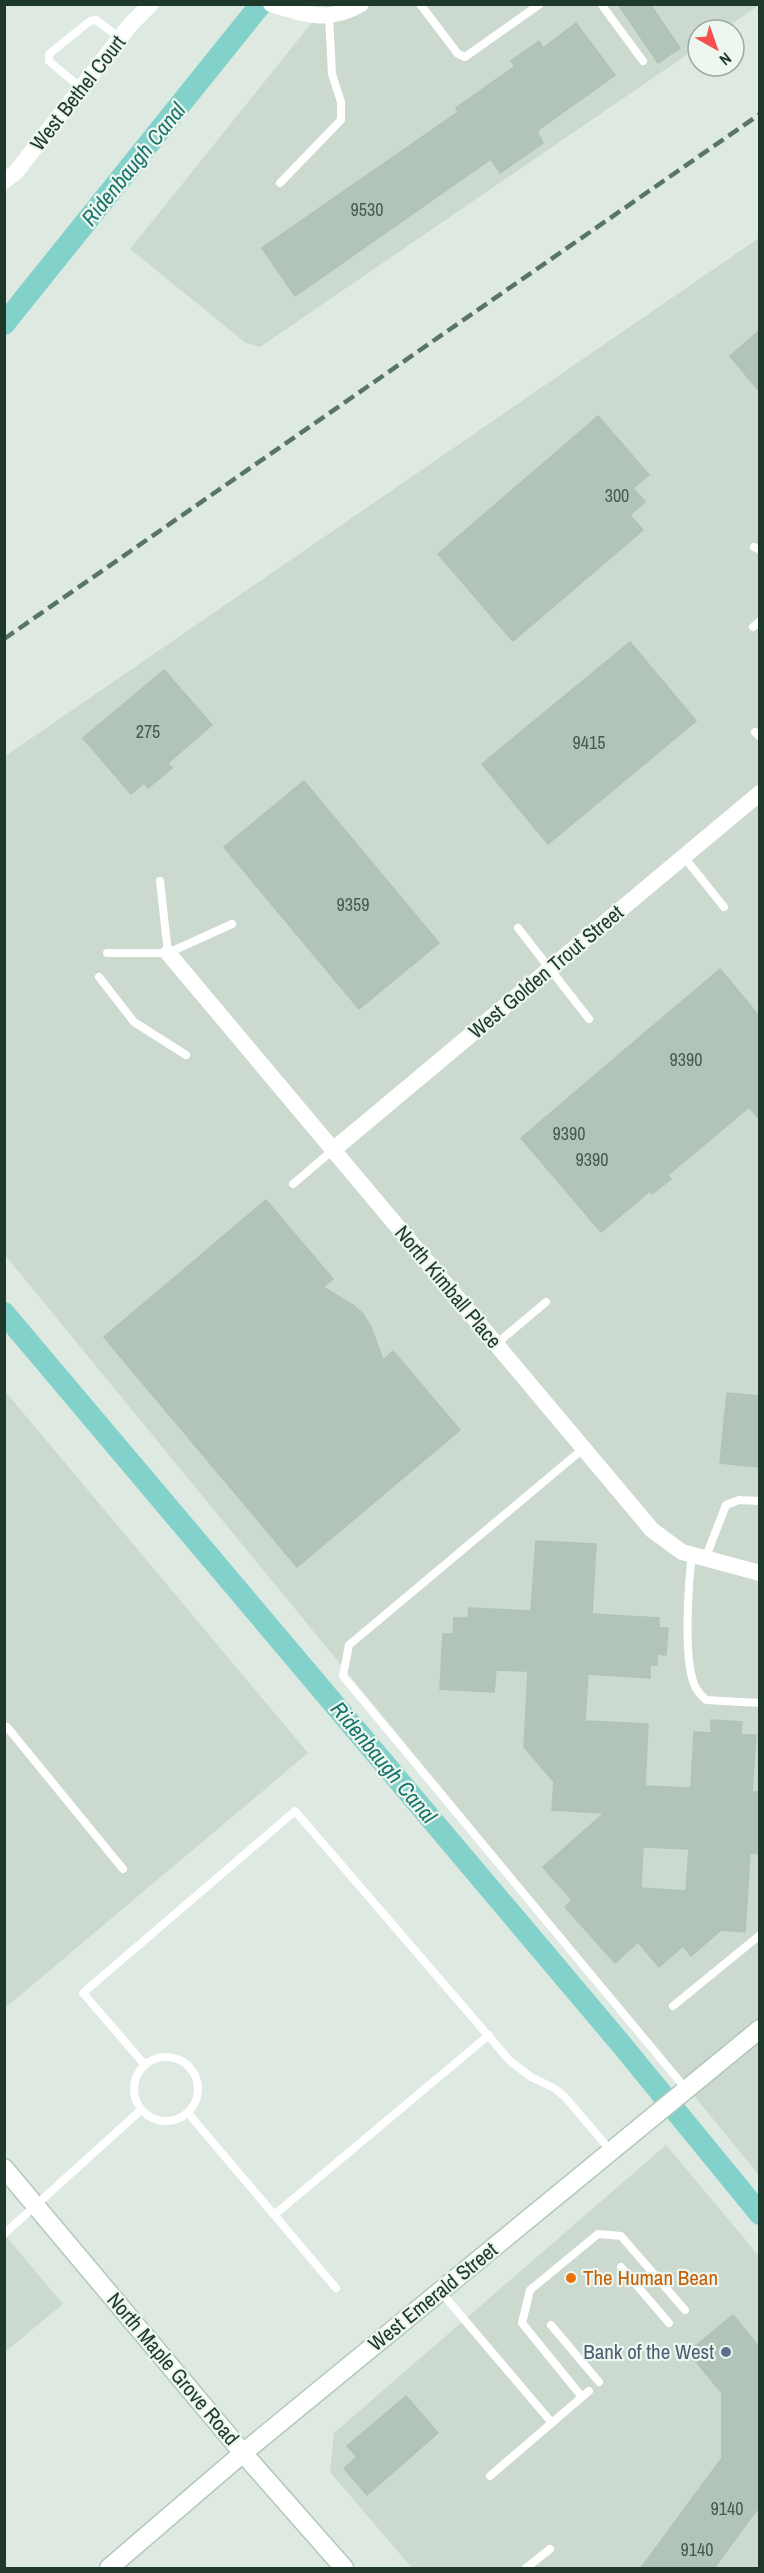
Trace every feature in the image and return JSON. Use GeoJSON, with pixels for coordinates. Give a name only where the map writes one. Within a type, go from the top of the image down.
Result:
{"type":"FeatureCollection","features":[{"type":"Feature","properties":{"kind":"main road","name":"West Emerald Street"},"geometry":{"type":"LineString","coordinates":[[109,2568],[243,2453],[759,2029]]}},
{"type":"Feature","properties":{"kind":"main road","name":"North Maple Grove Road"},"geometry":{"type":"LineString","coordinates":[[4,2168],[243,2453],[344,2568]]}},
{"type":"Feature","properties":{"kind":"street","name":"West Bethel Court"},"geometry":{"type":"LineString","coordinates":[[4,181],[16,172],[120,38],[151,4]]}},
{"type":"Feature","properties":{"kind":"street"},"geometry":{"type":"LineString","coordinates":[[279,7],[315,16],[329,16],[339,15],[361,4]]}},
{"type":"Feature","properties":{"kind":"street","name":"West Golden Trout Street"},"geometry":{"type":"LineString","coordinates":[[333,1150],[759,793]]}},
{"type":"Feature","properties":{"kind":"street","name":"North Kimball Place"},"geometry":{"type":"LineString","coordinates":[[168,954],[652,1530],[682,1552],[759,1573]]}},
{"type":"Feature","properties":{"kind":"lane"},"geometry":{"type":"LineString","coordinates":[[424,6],[458,54],[465,57],[540,4]]}},
{"type":"Feature","properties":{"kind":"lane"},"geometry":{"type":"LineString","coordinates":[[601,4],[643,61]]}},
{"type":"Feature","properties":{"kind":"lane"},"geometry":{"type":"LineString","coordinates":[[280,183],[341,120],[342,102],[332,74],[329,16]]}},
{"type":"Feature","properties":{"kind":"lane"},"geometry":{"type":"LineString","coordinates":[[81,88],[49,61],[49,54],[90,21],[96,20],[120,38]]}},
{"type":"Feature","properties":{"kind":"lane"},"geometry":{"type":"LineString","coordinates":[[684,857],[724,907]]}},
{"type":"Feature","properties":{"kind":"lane"},"geometry":{"type":"LineString","coordinates":[[160,881],[168,954]]}},
{"type":"Feature","properties":{"kind":"lane"},"geometry":{"type":"LineString","coordinates":[[107,953],[168,954],[232,924]]}},
{"type":"Feature","properties":{"kind":"lane"},"geometry":{"type":"LineString","coordinates":[[518,928],[589,1019]]}},
{"type":"Feature","properties":{"kind":"lane"},"geometry":{"type":"LineString","coordinates":[[99,976],[134,1022],[186,1055]]}},
{"type":"Feature","properties":{"kind":"lane"},"geometry":{"type":"LineString","coordinates":[[293,1184],[333,1150]]}},
{"type":"Feature","properties":{"kind":"lane"},"geometry":{"type":"LineString","coordinates":[[496,1344],[546,1302]]}},
{"type":"Feature","properties":{"kind":"lane"},"geometry":{"type":"LineString","coordinates":[[584,1448],[389,1609],[349,1645],[343,1676],[683,2091]]}},
{"type":"Feature","properties":{"kind":"lane"},"geometry":{"type":"LineString","coordinates":[[759,1502],[739,1500],[726,1505],[698,1557],[688,1585],[690,1660],[696,1687],[706,1700],[759,1703]]}},
{"type":"Feature","properties":{"kind":"lane"},"geometry":{"type":"LineString","coordinates":[[7,1727],[123,1869]]}},
{"type":"Feature","properties":{"kind":"lane"},"geometry":{"type":"LineString","coordinates":[[145,2064],[83,1993],[295,1811],[510,2061],[531,2077],[554,2088],[565,2097],[610,2151]]}},
{"type":"Feature","properties":{"kind":"lane"},"geometry":{"type":"LineString","coordinates":[[673,2006],[759,1935]]}},
{"type":"Feature","properties":{"kind":"lane"},"geometry":{"type":"LineString","coordinates":[[274,2215],[489,2035]]}},
{"type":"Feature","properties":{"kind":"lane"},"geometry":{"type":"LineString","coordinates":[[169,2056],[189,2065],[195,2074],[199,2095],[188,2113],[179,2119],[159,2120],[141,2110],[134,2090],[135,2079],[145,2064],[158,2057],[169,2056]]}},
{"type":"Feature","properties":{"kind":"lane"},"geometry":{"type":"LineString","coordinates":[[4,2234],[141,2110]]}},
{"type":"Feature","properties":{"kind":"lane"},"geometry":{"type":"LineString","coordinates":[[188,2113],[336,2288]]}},
{"type":"Feature","properties":{"kind":"lane"},"geometry":{"type":"LineString","coordinates":[[490,2476],[586,2394],[522,2323],[530,2290],[598,2234],[621,2236],[686,2310]]}},
{"type":"Feature","properties":{"kind":"lane"},"geometry":{"type":"LineString","coordinates":[[621,2267],[669,2324]]}},
{"type":"Feature","properties":{"kind":"lane"},"geometry":{"type":"LineString","coordinates":[[440,2291],[552,2423]]}},
{"type":"Feature","properties":{"kind":"lane"},"geometry":{"type":"LineString","coordinates":[[551,2325],[600,2382]]}},
{"type":"Feature","properties":{"kind":"lane"},"geometry":{"type":"LineString","coordinates":[[526,2568],[550,2549]]}},
{"type":"Feature","properties":{"kind":"shaded area"},"geometry":{"type":"Polygon","coordinates":[[[326,5],[759,5],[740,18],[686,18],[686,55],[260,347],[246,343],[130,249],[326,5]]]}},
{"type":"Feature","properties":{"kind":"shaded area"},"geometry":{"type":"Polygon","coordinates":[[[759,238],[759,2175],[5,1255],[4,757],[759,238]]]}},
{"type":"Feature","properties":{"kind":"shaded area"},"geometry":{"type":"Polygon","coordinates":[[[4,1390],[308,1753],[5,2008],[4,2008],[4,1390]]]}},
{"type":"Feature","properties":{"kind":"shaded area"},"geometry":{"type":"Polygon","coordinates":[[[666,2145],[759,2256],[759,2568],[412,2568],[330,2472],[334,2433],[666,2145]]]}},
{"type":"Feature","properties":{"kind":"shaded area"},"geometry":{"type":"Polygon","coordinates":[[[4,2234],[63,2304],[5,2352],[4,2352],[4,2234]]]}},
{"type":"Feature","properties":{"kind":"building"},"geometry":{"type":"Polygon","coordinates":[[[618,4],[650,4],[680,48],[658,63],[618,4]]]}},
{"type":"Feature","properties":{"kind":"building"},"geometry":{"type":"Polygon","coordinates":[[[576,23],[615,75],[537,131],[543,143],[500,173],[491,159],[295,296],[262,248],[458,112],[456,108],[515,66],[511,61],[539,41],[543,48],[576,23]]]}},
{"type":"Feature","properties":{"kind":"building"},"geometry":{"type":"Polygon","coordinates":[[[759,331],[759,391],[730,356],[759,331]]]}},
{"type":"Feature","properties":{"kind":"building"},"geometry":{"type":"Polygon","coordinates":[[[598,416],[649,475],[633,488],[645,502],[630,515],[643,530],[513,641],[438,554],[598,416]]]}},
{"type":"Feature","properties":{"kind":"building"},"geometry":{"type":"Polygon","coordinates":[[[630,642],[696,721],[548,844],[482,764],[630,642]]]}},
{"type":"Feature","properties":{"kind":"building"},"geometry":{"type":"Polygon","coordinates":[[[164,670],[212,725],[168,763],[172,768],[148,788],[144,783],[131,794],[83,738],[164,670]]]}},
{"type":"Feature","properties":{"kind":"building"},"geometry":{"type":"Polygon","coordinates":[[[304,781],[439,943],[359,1009],[224,847],[304,781]]]}},
{"type":"Feature","properties":{"kind":"building"},"geometry":{"type":"Polygon","coordinates":[[[720,969],[759,1016],[759,1119],[749,1107],[668,1175],[671,1179],[652,1194],[650,1191],[601,1232],[521,1138],[720,969]]]}},
{"type":"Feature","properties":{"kind":"building"},"geometry":{"type":"Polygon","coordinates":[[[266,1200],[333,1279],[323,1287],[353,1305],[363,1314],[371,1327],[383,1360],[393,1351],[460,1430],[297,1567],[104,1337],[266,1200]]]}},
{"type":"Feature","properties":{"kind":"building"},"geometry":{"type":"Polygon","coordinates":[[[727,1393],[759,1396],[759,1467],[720,1463],[727,1393]]]}},
{"type":"Feature","properties":{"kind":"building"},"geometry":{"type":"Polygon","coordinates":[[[536,1541],[596,1544],[592,1614],[659,1618],[659,1628],[668,1628],[666,1655],[657,1654],[657,1665],[650,1665],[650,1678],[588,1674],[585,1721],[648,1724],[645,1786],[691,1788],[694,1732],[711,1733],[711,1720],[742,1722],[741,1735],[756,1735],[752,1792],[759,1792],[759,1854],[750,1853],[745,1932],[721,1930],[691,1956],[683,1946],[659,1967],[638,1942],[615,1963],[565,1907],[572,1900],[543,1867],[604,1813],[552,1810],[554,1782],[524,1747],[528,1671],[496,1670],[494,1692],[440,1689],[443,1634],[453,1634],[454,1618],[468,1618],[469,1608],[531,1611],[536,1541]],[[643,1847],[641,1888],[686,1891],[689,1849],[643,1847]]]}},
{"type":"Feature","properties":{"kind":"building"},"geometry":{"type":"Polygon","coordinates":[[[733,2315],[759,2347],[759,2507],[714,2568],[641,2568],[722,2458],[722,2393],[688,2352],[733,2315]]]}},
{"type":"Feature","properties":{"kind":"building"},"geometry":{"type":"Polygon","coordinates":[[[406,2396],[438,2433],[367,2495],[344,2468],[357,2457],[347,2446],[406,2396]]]}},
{"type":"Feature","properties":{"kind":"waterway","name":"Ridenbaugh Canal"},"geometry":{"type":"LineString","coordinates":[[4,324],[261,4]]}},
{"type":"Feature","properties":{"kind":"waterway","name":"Ridenbaugh Canal"},"geometry":{"type":"LineString","coordinates":[[4,1313],[621,2044],[760,2214]]}},
{"type":"Feature","properties":{"kind":"railway"},"geometry":{"type":"LineString","coordinates":[[4,639],[760,114]]}},
{"type":"Feature","properties":{"kind":"place","name":"The Human Bean"},"geometry":{"type":"Point","coordinates":[571,2278]}},
{"type":"Feature","properties":{"kind":"place","name":"Bank of the West"},"geometry":{"type":"Point","coordinates":[726,2352]}}]}
